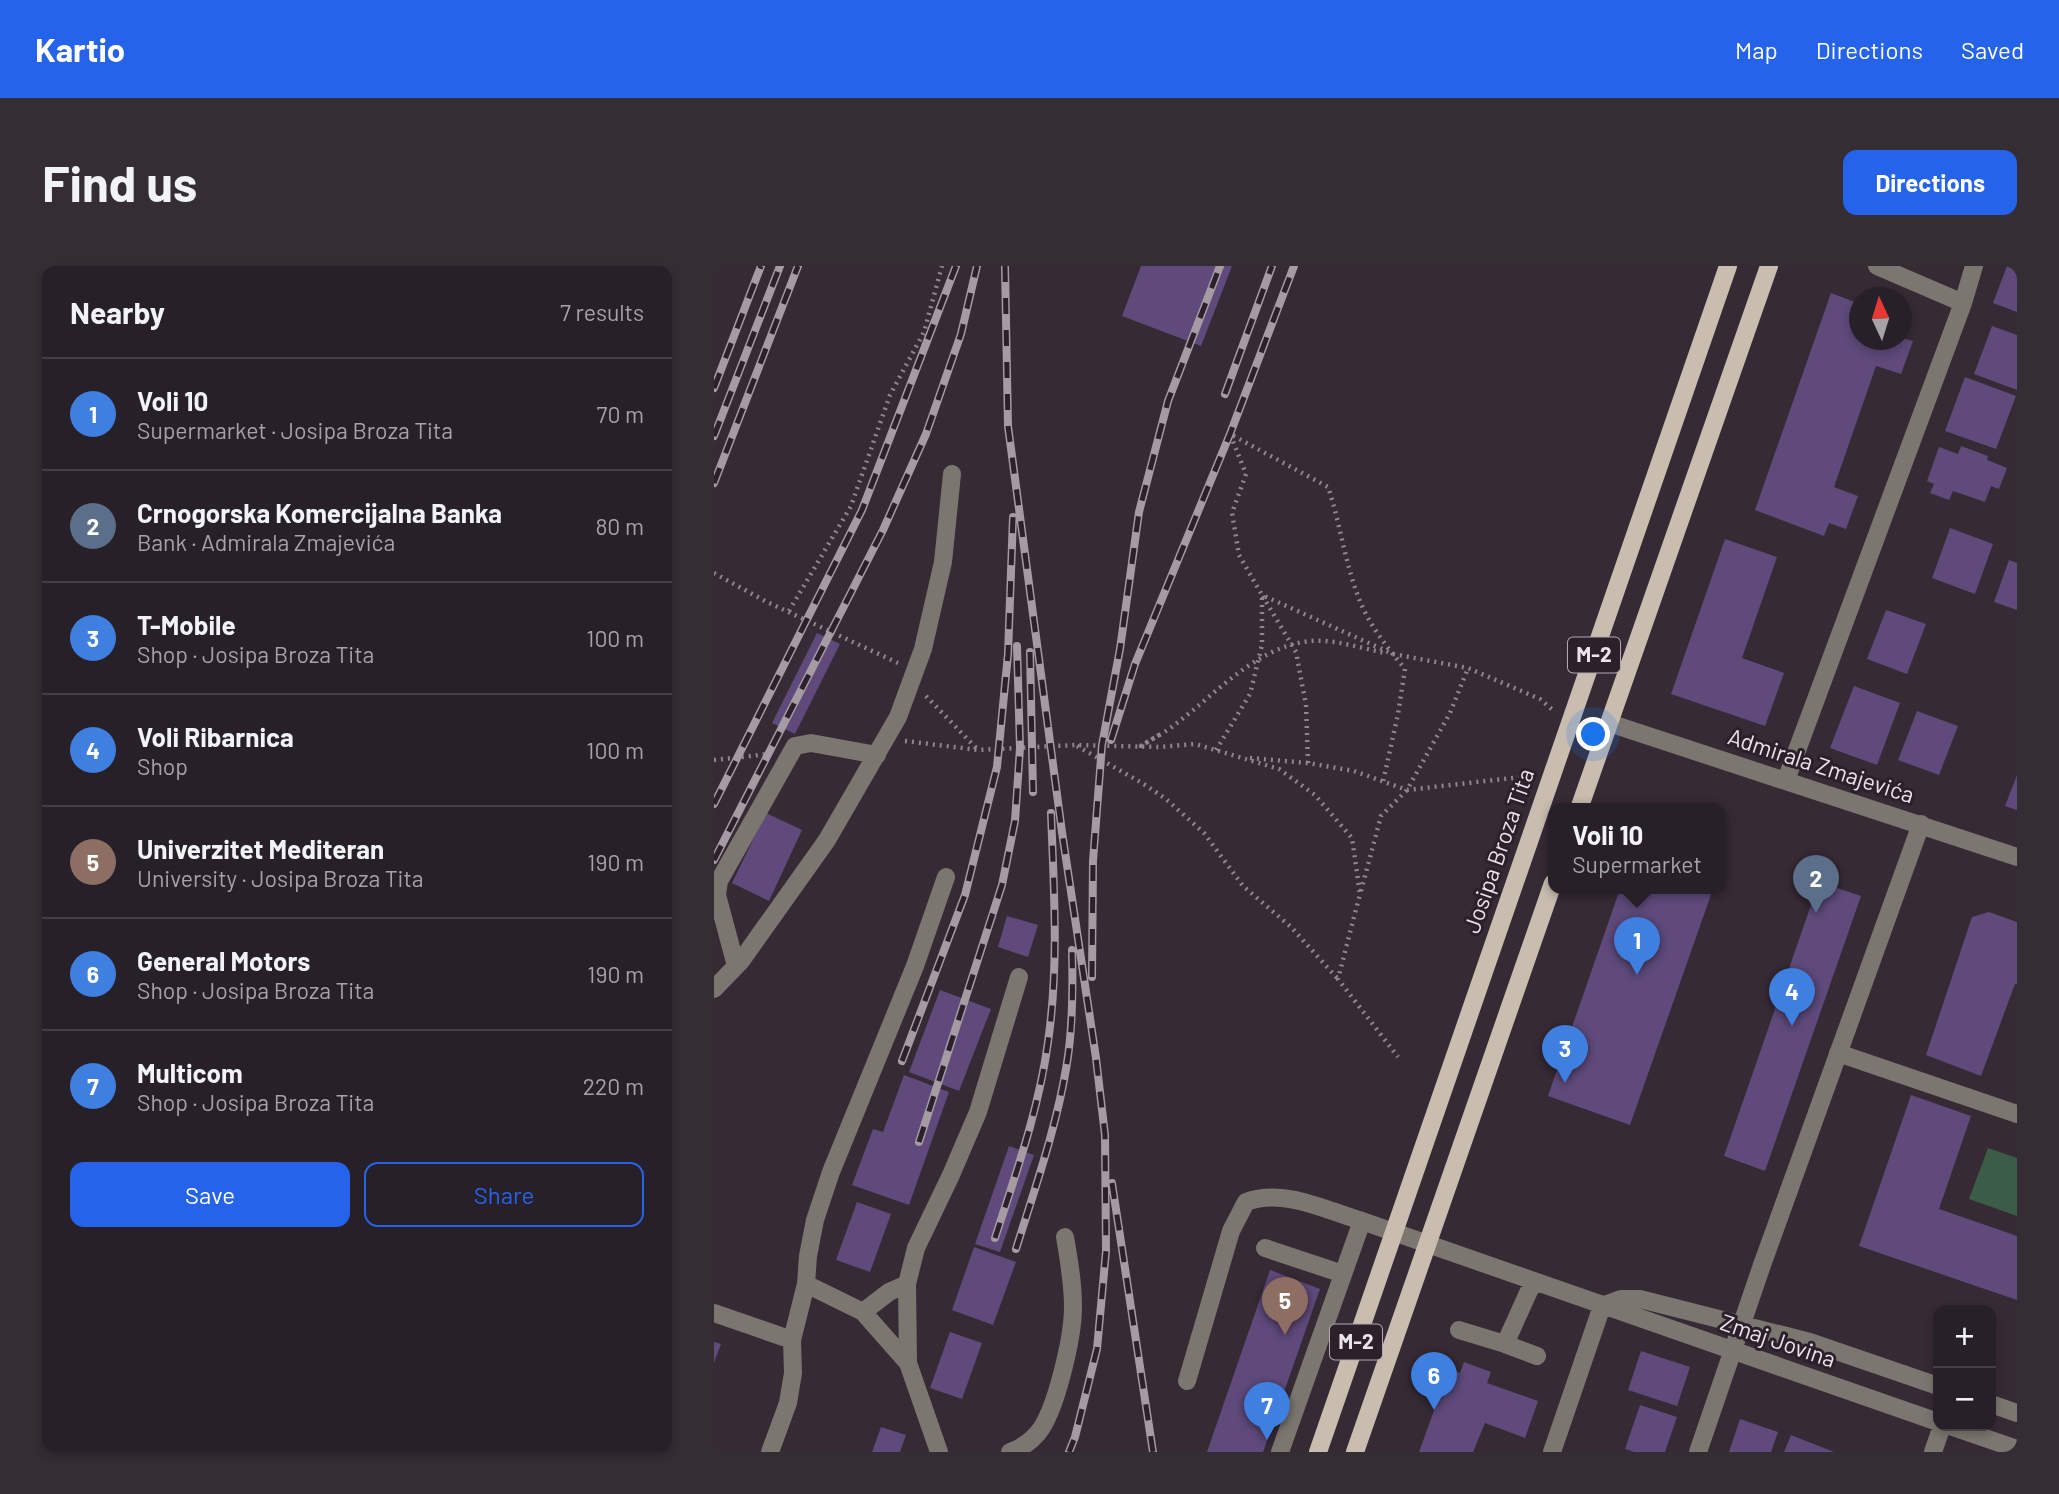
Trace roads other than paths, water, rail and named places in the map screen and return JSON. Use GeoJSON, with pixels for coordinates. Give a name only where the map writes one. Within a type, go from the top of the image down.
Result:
{"type":"FeatureCollection","features":[{"type":"Feature","properties":{"kind":"main road","name":"Josipa Broza Tita"},"geometry":{"type":"LineString","coordinates":[[1318,1452],[1728,266]]}},
{"type":"Feature","properties":{"kind":"main road","name":"M-2"},"geometry":{"type":"LineString","coordinates":[[1581,803],[1769,266]]}},
{"type":"Feature","properties":{"kind":"main road","name":"M-2"},"geometry":{"type":"LineString","coordinates":[[1354,1452],[1549,894]]}},
{"type":"Feature","properties":{"kind":"street"},"geometry":{"type":"LineString","coordinates":[[1877,266],[1963,303]]}},
{"type":"Feature","properties":{"kind":"street"},"geometry":{"type":"LineString","coordinates":[[1786,780],[1963,303],[1973,266]]}},
{"type":"Feature","properties":{"kind":"street"},"geometry":{"type":"LineString","coordinates":[[714,989],[736,966],[827,840],[898,717],[923,649],[943,562],[952,474]]}},
{"type":"Feature","properties":{"kind":"street","name":"Admirala Zmajevića"},"geometry":{"type":"LineString","coordinates":[[1609,723],[2017,856]]}},
{"type":"Feature","properties":{"kind":"street"},"geometry":{"type":"LineString","coordinates":[[736,966],[717,895],[719,881],[795,746],[811,743],[880,749]]}},
{"type":"Feature","properties":{"kind":"street"},"geometry":{"type":"LineString","coordinates":[[1698,1452],[1762,1265],[1921,824]]}},
{"type":"Feature","properties":{"kind":"street"},"geometry":{"type":"LineString","coordinates":[[770,1452],[788,1403],[793,1373],[792,1340],[806,1284],[810,1244],[823,1196],[915,966],[946,877]]}},
{"type":"Feature","properties":{"kind":"street"},"geometry":{"type":"LineString","coordinates":[[939,1452],[908,1363],[907,1284],[916,1248],[978,1112],[1019,977]]}},
{"type":"Feature","properties":{"kind":"street"},"geometry":{"type":"LineString","coordinates":[[1838,1054],[2017,1114]]}},
{"type":"Feature","properties":{"kind":"street","name":"Zmaj Jovina"},"geometry":{"type":"LineString","coordinates":[[1186,1381],[1231,1231],[1246,1202],[1260,1197],[1277,1196],[1362,1221],[1933,1420]]}},
{"type":"Feature","properties":{"kind":"street"},"geometry":{"type":"LineString","coordinates":[[1280,1452],[1362,1221]]}},
{"type":"Feature","properties":{"kind":"street"},"geometry":{"type":"LineString","coordinates":[[1010,1452],[1037,1434],[1051,1410],[1071,1337],[1073,1297],[1065,1237]]}},
{"type":"Feature","properties":{"kind":"street"},"geometry":{"type":"LineString","coordinates":[[1265,1248],[1343,1275]]}},
{"type":"Feature","properties":{"kind":"street"},"geometry":{"type":"LineString","coordinates":[[1505,1344],[1533,1282]]}},
{"type":"Feature","properties":{"kind":"street"},"geometry":{"type":"LineString","coordinates":[[806,1284],[863,1312],[908,1363]]}},
{"type":"Feature","properties":{"kind":"street"},"geometry":{"type":"LineString","coordinates":[[863,1312],[889,1292],[907,1284]]}},
{"type":"Feature","properties":{"kind":"street","name":"Zmaj Jovina"},"geometry":{"type":"LineString","coordinates":[[1602,1306],[1621,1299],[1640,1299],[1810,1342],[1933,1384]]}},
{"type":"Feature","properties":{"kind":"street"},"geometry":{"type":"LineString","coordinates":[[1552,1452],[1602,1306]]}},
{"type":"Feature","properties":{"kind":"street"},"geometry":{"type":"LineString","coordinates":[[714,1313],[792,1340]]}},
{"type":"Feature","properties":{"kind":"street"},"geometry":{"type":"LineString","coordinates":[[1459,1330],[1537,1356]]}},
{"type":"Feature","properties":{"kind":"street"},"geometry":{"type":"LineString","coordinates":[[1996,1406],[2017,1413]]}},
{"type":"Feature","properties":{"kind":"street"},"geometry":{"type":"LineString","coordinates":[[1933,1452],[1940,1431]]}},
{"type":"Feature","properties":{"kind":"street"},"geometry":{"type":"LineString","coordinates":[[1965,1431],[2017,1449]]}},
{"type":"Feature","properties":{"kind":"railway"},"geometry":{"type":"LineString","coordinates":[[714,388],[761,266]]}},
{"type":"Feature","properties":{"kind":"railway"},"geometry":{"type":"LineString","coordinates":[[714,436],[780,266]]}},
{"type":"Feature","properties":{"kind":"railway"},"geometry":{"type":"LineString","coordinates":[[714,483],[798,266]]}},
{"type":"Feature","properties":{"kind":"railway"},"geometry":{"type":"LineString","coordinates":[[714,804],[862,510],[956,266]]}},
{"type":"Feature","properties":{"kind":"railway"},"geometry":{"type":"LineString","coordinates":[[714,860],[883,530],[926,434],[961,334],[977,266]]}},
{"type":"Feature","properties":{"kind":"railway"},"geometry":{"type":"LineString","coordinates":[[1005,266],[1008,426],[1105,1135],[1106,1251],[1097,1349],[1069,1452]]}},
{"type":"Feature","properties":{"kind":"railway"},"geometry":{"type":"LineString","coordinates":[[1092,977],[1093,861],[1102,745],[1120,649],[1139,512],[1168,401],[1220,266]]}},
{"type":"Feature","properties":{"kind":"railway"},"geometry":{"type":"LineString","coordinates":[[1225,394],[1272,266]]}},
{"type":"Feature","properties":{"kind":"railway"},"geometry":{"type":"LineString","coordinates":[[1111,740],[1135,664],[1230,434],[1294,266]]}},
{"type":"Feature","properties":{"kind":"railway"},"geometry":{"type":"LineString","coordinates":[[902,1061],[965,895],[997,767],[1008,654],[1013,517]]}},
{"type":"Feature","properties":{"kind":"railway"},"geometry":{"type":"LineString","coordinates":[[919,1142],[1002,885],[1015,821],[1020,748],[1017,646]]}},
{"type":"Feature","properties":{"kind":"railway"},"geometry":{"type":"LineString","coordinates":[[1030,652],[1033,792]]}},
{"type":"Feature","properties":{"kind":"railway"},"geometry":{"type":"LineString","coordinates":[[995,1238],[1033,1116],[1048,1042],[1055,956],[1051,813]]}},
{"type":"Feature","properties":{"kind":"railway"},"geometry":{"type":"LineString","coordinates":[[1016,1249],[1045,1157],[1063,1087],[1071,1021],[1072,950]]}},
{"type":"Feature","properties":{"kind":"railway"},"geometry":{"type":"LineString","coordinates":[[1112,1183],[1153,1452]]}},
{"type":"Feature","properties":{"kind":"place","name":"Crnogorska Komercijalna Banka"},"geometry":{"type":"Point","coordinates":[1816,913]}},
{"type":"Feature","properties":{"kind":"place","name":"Voli 10"},"geometry":{"type":"Point","coordinates":[1637,975]}},
{"type":"Feature","properties":{"kind":"place","name":"Voli Ribarnica"},"geometry":{"type":"Point","coordinates":[1792,1026]}},
{"type":"Feature","properties":{"kind":"place","name":"T-Mobile"},"geometry":{"type":"Point","coordinates":[1565,1083]}},
{"type":"Feature","properties":{"kind":"place","name":"Univerzitet Mediteran"},"geometry":{"type":"Point","coordinates":[1285,1335]}},
{"type":"Feature","properties":{"kind":"place","name":"General Motors"},"geometry":{"type":"Point","coordinates":[1434,1410]}},
{"type":"Feature","properties":{"kind":"place","name":"Multicom"},"geometry":{"type":"Point","coordinates":[1267,1440]}}]}
